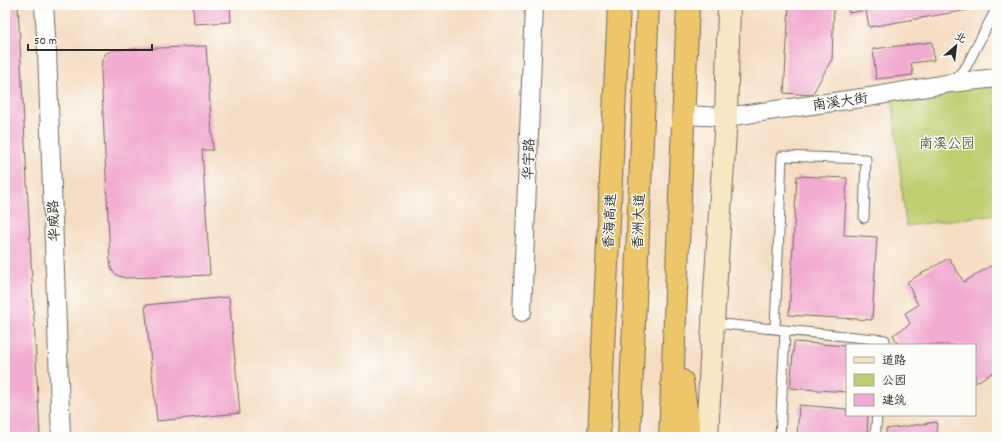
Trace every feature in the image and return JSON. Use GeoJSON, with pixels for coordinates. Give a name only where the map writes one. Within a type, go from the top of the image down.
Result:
{"type":"FeatureCollection","features":[{"type":"Feature","properties":{"kind":"highway","name":"香海高速"},"geometry":{"type":"LineString","coordinates":[[599,437],[619,5]]}},
{"type":"Feature","properties":{"kind":"highway","name":"香洲大道"},"geometry":{"type":"LineString","coordinates":[[629,437],[648,5]]}},
{"type":"Feature","properties":{"kind":"highway"},"geometry":{"type":"LineString","coordinates":[[638,437],[656,5]]}},
{"type":"Feature","properties":{"kind":"highway"},"geometry":{"type":"LineString","coordinates":[[670,437],[688,5]]}},
{"type":"Feature","properties":{"kind":"highway"},"geometry":{"type":"LineString","coordinates":[[674,324],[690,437]]}},
{"type":"Feature","properties":{"kind":"street","name":"华威路"},"geometry":{"type":"LineString","coordinates":[[44,5],[61,437]]}},
{"type":"Feature","properties":{"kind":"street","name":"华宇路"},"geometry":{"type":"LineString","coordinates":[[522,312],[534,5]]}},
{"type":"Feature","properties":{"kind":"street"},"geometry":{"type":"LineString","coordinates":[[707,437],[726,117],[729,5]]}},
{"type":"Feature","properties":{"kind":"street","name":"南溪大街"},"geometry":{"type":"LineString","coordinates":[[683,115],[726,117],[869,97],[951,83],[997,78]]}},
{"type":"Feature","properties":{"kind":"lane"},"geometry":{"type":"LineString","coordinates":[[951,83],[966,67],[997,7]]}},
{"type":"Feature","properties":{"kind":"lane"},"geometry":{"type":"LineString","coordinates":[[775,329],[782,156],[866,158],[864,218]]}},
{"type":"Feature","properties":{"kind":"lane"},"geometry":{"type":"LineString","coordinates":[[713,323],[885,340],[884,344]]}},
{"type":"Feature","properties":{"kind":"lane"},"geometry":{"type":"LineString","coordinates":[[780,437],[785,330]]}},
{"type":"Feature","properties":{"kind":"lane"},"geometry":{"type":"LineString","coordinates":[[875,437],[878,416]]}},
{"type":"Feature","properties":{"kind":"green space","name":"南溪公园"},"geometry":{"type":"Polygon","coordinates":[[[997,83],[997,214],[906,226],[892,96],[997,83]]]}},
{"type":"Feature","properties":{"kind":"building"},"geometry":{"type":"Polygon","coordinates":[[[5,5],[18,5],[40,437],[5,437],[5,5]]]}},
{"type":"Feature","properties":{"kind":"building"},"geometry":{"type":"Polygon","coordinates":[[[193,5],[230,5],[231,22],[194,24],[193,5]]]}},
{"type":"Feature","properties":{"kind":"building"},"geometry":{"type":"Polygon","coordinates":[[[789,5],[834,5],[832,59],[812,95],[784,93],[789,5]]]}},
{"type":"Feature","properties":{"kind":"building"},"geometry":{"type":"Polygon","coordinates":[[[847,5],[985,5],[985,7],[869,27],[866,10],[849,13],[847,5]]]}},
{"type":"Feature","properties":{"kind":"building"},"geometry":{"type":"Polygon","coordinates":[[[932,42],[934,60],[911,63],[913,75],[876,79],[873,49],[932,42]]]}},
{"type":"Feature","properties":{"kind":"building"},"geometry":{"type":"Polygon","coordinates":[[[206,46],[213,150],[202,150],[210,275],[126,278],[119,276],[114,273],[111,268],[110,261],[101,70],[102,61],[105,54],[112,50],[206,46]]]}},
{"type":"Feature","properties":{"kind":"building"},"geometry":{"type":"Polygon","coordinates":[[[797,176],[847,178],[844,235],[877,237],[872,320],[789,315],[797,176]]]}},
{"type":"Feature","properties":{"kind":"building"},"geometry":{"type":"Polygon","coordinates":[[[949,258],[964,282],[997,262],[997,370],[976,382],[976,344],[898,344],[893,335],[910,324],[905,313],[918,305],[907,282],[949,258]]]}},
{"type":"Feature","properties":{"kind":"building"},"geometry":{"type":"Polygon","coordinates":[[[229,297],[240,413],[157,421],[145,305],[229,297]]]}},
{"type":"Feature","properties":{"kind":"building"},"geometry":{"type":"Polygon","coordinates":[[[794,342],[846,346],[846,392],[790,388],[794,342]]]}},
{"type":"Feature","properties":{"kind":"building"},"geometry":{"type":"Polygon","coordinates":[[[799,405],[846,409],[846,416],[868,416],[867,437],[797,437],[799,405]]]}},
{"type":"Feature","properties":{"kind":"building"},"geometry":{"type":"Polygon","coordinates":[[[937,422],[936,437],[886,437],[886,429],[937,422]]]}}]}
